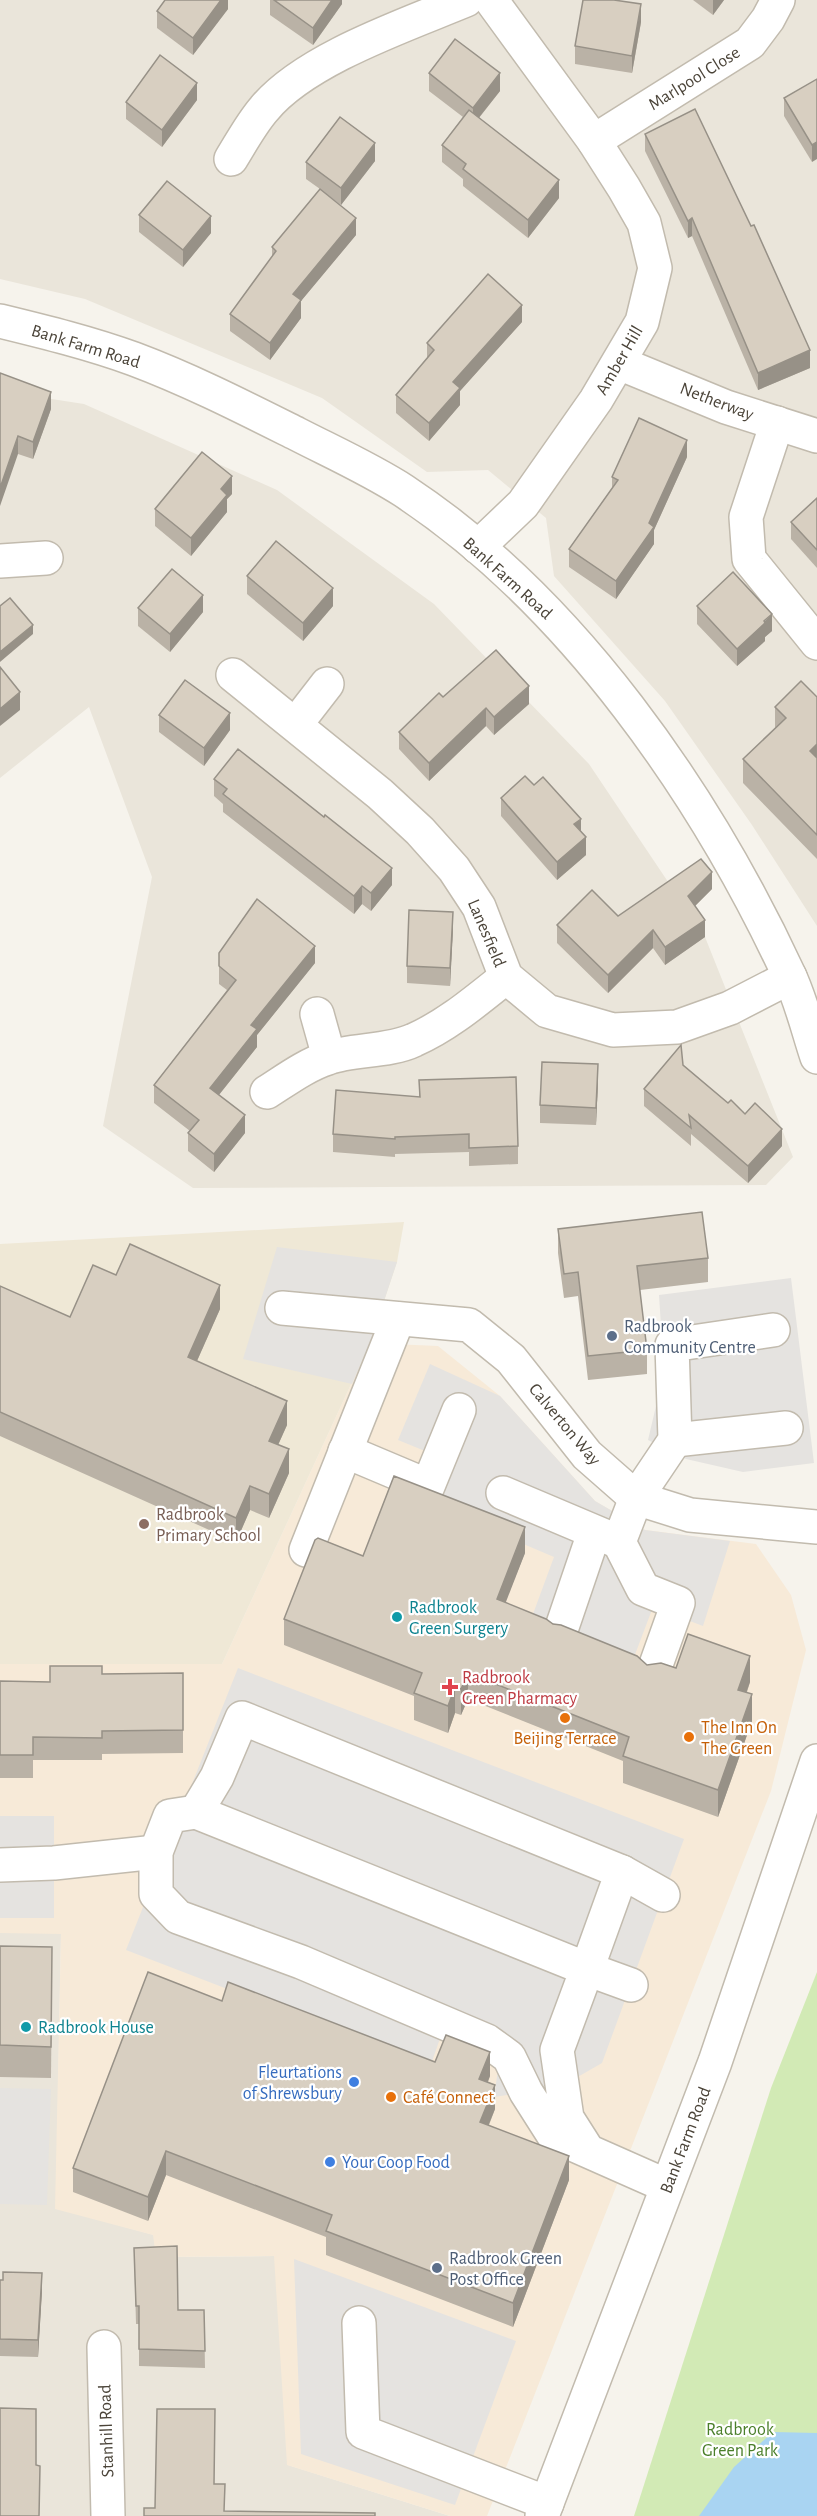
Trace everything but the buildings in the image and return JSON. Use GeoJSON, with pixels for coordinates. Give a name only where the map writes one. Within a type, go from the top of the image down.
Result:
{"type":"FeatureCollection","features":[{"type":"Feature","properties":{"kind":"street"},"geometry":{"type":"LineString","coordinates":[[231,159],[264,109],[304,73],[398,28],[466,0]]}},
{"type":"Feature","properties":{"kind":"street","name":"Amber Hill"},"geometry":{"type":"LineString","coordinates":[[478,547],[523,504],[619,363],[642,322],[655,268],[644,224],[594,141],[491,0]]}},
{"type":"Feature","properties":{"kind":"street","name":"Marlpool Close"},"geometry":{"type":"LineString","coordinates":[[594,141],[750,43],[768,19],[778,0]]}},
{"type":"Feature","properties":{"kind":"street","name":"Bank Farm Road"},"geometry":{"type":"LineString","coordinates":[[0,321],[53,334],[134,359],[219,395],[403,491],[478,547],[554,619],[621,698],[679,779],[729,860],[790,977],[817,1057]]}},
{"type":"Feature","properties":{"kind":"street","name":"Netherway"},"geometry":{"type":"LineString","coordinates":[[619,363],[726,407],[817,436]]}},
{"type":"Feature","properties":{"kind":"street"},"geometry":{"type":"LineString","coordinates":[[777,423],[746,517],[749,559],[817,643]]}},
{"type":"Feature","properties":{"kind":"street"},"geometry":{"type":"LineString","coordinates":[[0,561],[46,558]]}},
{"type":"Feature","properties":{"kind":"street","name":"Lanesfield"},"geometry":{"type":"LineString","coordinates":[[233,675],[380,794],[420,831],[453,869],[479,907],[506,977],[548,1011],[613,1030],[677,1027],[730,1008],[790,977]]}},
{"type":"Feature","properties":{"kind":"street"},"geometry":{"type":"LineString","coordinates":[[296,724],[327,684]]}},
{"type":"Feature","properties":{"kind":"street"},"geometry":{"type":"LineString","coordinates":[[267,1092],[299,1071],[329,1057],[413,1041],[458,1016],[506,977]]}},
{"type":"Feature","properties":{"kind":"street"},"geometry":{"type":"LineString","coordinates":[[317,1014],[329,1057]]}},
{"type":"Feature","properties":{"kind":"street","name":"Calverton Way"},"geometry":{"type":"LineString","coordinates":[[282,1308],[470,1326],[511,1359],[587,1455],[636,1498],[690,1515],[817,1527]]}},
{"type":"Feature","properties":{"kind":"street"},"geometry":{"type":"LineString","coordinates":[[306,1550],[395,1319]]}},
{"type":"Feature","properties":{"kind":"street"},"geometry":{"type":"LineString","coordinates":[[560,1633],[607,1538],[675,1440],[672,1345],[773,1330]]}},
{"type":"Feature","properties":{"kind":"street"},"geometry":{"type":"LineString","coordinates":[[345,1451],[428,1486],[459,1410]]}},
{"type":"Feature","properties":{"kind":"street"},"geometry":{"type":"LineString","coordinates":[[675,1440],[786,1428]]}},
{"type":"Feature","properties":{"kind":"street"},"geometry":{"type":"LineString","coordinates":[[503,1493],[607,1538],[644,1589],[678,1603],[653,1673]]}},
{"type":"Feature","properties":{"kind":"street"},"geometry":{"type":"LineString","coordinates":[[196,1812],[217,1777],[242,1719],[622,1872],[663,1895]]}},
{"type":"Feature","properties":{"kind":"street","name":"Bank Farm Road"},"geometry":{"type":"LineString","coordinates":[[545,2509],[715,2062],[817,1761]]}},
{"type":"Feature","properties":{"kind":"street"},"geometry":{"type":"LineString","coordinates":[[631,1985],[196,1812],[170,1816],[156,1852],[156,1894],[178,1917],[301,1962],[487,2041],[509,2057],[526,2092],[554,2136],[667,2186]]}},
{"type":"Feature","properties":{"kind":"street"},"geometry":{"type":"LineString","coordinates":[[0,1865],[54,1863],[156,1852]]}},
{"type":"Feature","properties":{"kind":"street"},"geometry":{"type":"LineString","coordinates":[[588,2151],[567,2118],[557,2050],[622,1872]]}},
{"type":"Feature","properties":{"kind":"street"},"geometry":{"type":"LineString","coordinates":[[359,2323],[363,2432],[545,2509]]}},
{"type":"Feature","properties":{"kind":"street","name":"Stanhill Road"},"geometry":{"type":"LineString","coordinates":[[104,2347],[108,2516]]}},
{"type":"Feature","properties":{"kind":"shaded area"},"geometry":{"type":"Polygon","coordinates":[[[0,0],[817,0],[817,926],[752,825],[665,701],[554,576],[546,518],[488,470],[427,472],[322,398],[85,299],[0,279],[0,0]]]}},
{"type":"Feature","properties":{"kind":"shaded area"},"geometry":{"type":"Polygon","coordinates":[[[0,391],[84,404],[277,490],[434,604],[589,764],[705,937],[793,1157],[766,1185],[193,1188],[103,1126],[152,877],[89,707],[0,778],[0,391]]]}},
{"type":"Feature","properties":{"kind":"shaded area","name":"Radbrook Primary School"},"geometry":{"type":"Polygon","coordinates":[[[404,1222],[397,1262],[370,1343],[222,1664],[0,1664],[0,1244],[404,1222]]]}},
{"type":"Feature","properties":{"kind":"shaded area"},"geometry":{"type":"Polygon","coordinates":[[[277,1247],[397,1262],[370,1343],[352,1384],[243,1359],[277,1247]]]}},
{"type":"Feature","properties":{"kind":"shaded area"},"geometry":{"type":"Polygon","coordinates":[[[791,1278],[814,1463],[743,1472],[686,1459],[648,1440],[664,1372],[659,1295],[791,1278]]]}},
{"type":"Feature","properties":{"kind":"shaded area"},"geometry":{"type":"Polygon","coordinates":[[[370,1343],[438,1346],[500,1396],[595,1501],[645,1530],[756,1544],[791,1595],[806,1650],[771,1791],[487,2516],[450,2516],[287,2465],[274,2256],[156,2257],[153,2235],[55,2209],[61,1934],[0,1933],[0,1664],[222,1664],[370,1343]]]}},
{"type":"Feature","properties":{"kind":"shaded area"},"geometry":{"type":"Polygon","coordinates":[[[430,1364],[500,1396],[595,1501],[645,1530],[730,1541],[703,1626],[653,1607],[628,1673],[526,1633],[554,1557],[408,1495],[425,1451],[398,1440],[430,1364]]]}},
{"type":"Feature","properties":{"kind":"shaded area"},"geometry":{"type":"Polygon","coordinates":[[[238,1668],[684,1839],[602,2063],[562,2086],[494,2097],[499,2063],[443,2030],[430,2067],[126,1950],[238,1668]]]}},
{"type":"Feature","properties":{"kind":"shaded area"},"geometry":{"type":"Polygon","coordinates":[[[0,1816],[54,1816],[54,1918],[0,1918],[0,1816]]]}},
{"type":"Feature","properties":{"kind":"shaded area"},"geometry":{"type":"Polygon","coordinates":[[[0,1933],[61,1933],[56,2208],[154,2235],[156,2257],[275,2256],[288,2465],[450,2516],[0,2516],[0,1933]]]}},
{"type":"Feature","properties":{"kind":"shaded area"},"geometry":{"type":"Polygon","coordinates":[[[0,2088],[51,2089],[47,2205],[0,2204],[0,2088]]]}},
{"type":"Feature","properties":{"kind":"shaded area"},"geometry":{"type":"Polygon","coordinates":[[[294,2259],[516,2341],[455,2505],[301,2454],[294,2259]]]}},
{"type":"Feature","properties":{"kind":"green space","name":"Radbrook Green Park"},"geometry":{"type":"Polygon","coordinates":[[[817,1972],[817,2516],[634,2516],[771,2088],[817,1972]]]}},
{"type":"Feature","properties":{"kind":"water"},"geometry":{"type":"Polygon","coordinates":[[[773,2432],[817,2433],[817,2516],[699,2516],[734,2467],[773,2432]]]}},
{"type":"Feature","properties":{"kind":"place","name":"Radbrook Community Centre"},"geometry":{"type":"Point","coordinates":[612,1336]}},
{"type":"Feature","properties":{"kind":"place","name":"Radbrook Primary School"},"geometry":{"type":"Point","coordinates":[144,1524]}},
{"type":"Feature","properties":{"kind":"place","name":"Radbrook Green Surgery"},"geometry":{"type":"Point","coordinates":[397,1617]}},
{"type":"Feature","properties":{"kind":"place","name":"Radbrook Green Pharmacy"},"geometry":{"type":"Point","coordinates":[450,1687]}},
{"type":"Feature","properties":{"kind":"place","name":"Beijing Terrace"},"geometry":{"type":"Point","coordinates":[565,1718]}},
{"type":"Feature","properties":{"kind":"place","name":"The Inn On The Green"},"geometry":{"type":"Point","coordinates":[689,1737]}},
{"type":"Feature","properties":{"kind":"place","name":"Radbrook House"},"geometry":{"type":"Point","coordinates":[26,2027]}},
{"type":"Feature","properties":{"kind":"place","name":"Fleurtations of Shrewsbury"},"geometry":{"type":"Point","coordinates":[354,2082]}},
{"type":"Feature","properties":{"kind":"place","name":"Café Connect"},"geometry":{"type":"Point","coordinates":[391,2097]}},
{"type":"Feature","properties":{"kind":"place","name":"Your Coop Food"},"geometry":{"type":"Point","coordinates":[330,2162]}},
{"type":"Feature","properties":{"kind":"place","name":"Radbrook Green Post Office"},"geometry":{"type":"Point","coordinates":[437,2268]}}]}
